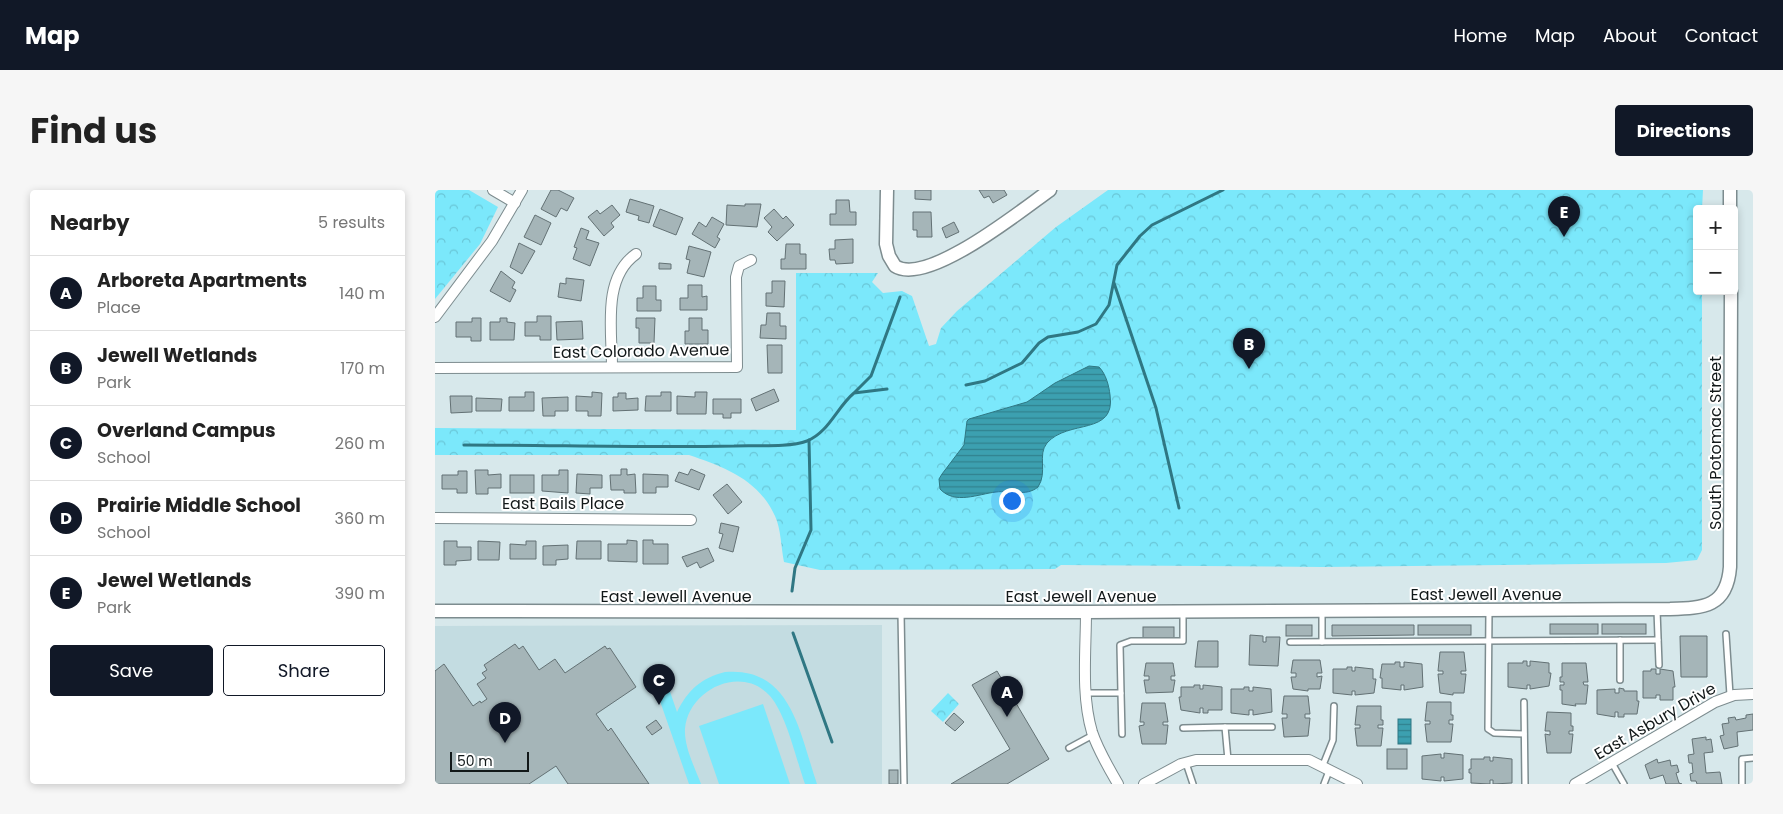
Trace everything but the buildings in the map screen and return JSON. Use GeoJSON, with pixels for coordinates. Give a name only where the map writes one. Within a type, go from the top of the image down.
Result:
{"type":"FeatureCollection","features":[{"type":"Feature","properties":{"kind":"street"},"geometry":{"type":"LineString","coordinates":[[493,190],[515,203]]}},
{"type":"Feature","properties":{"kind":"street"},"geometry":{"type":"LineString","coordinates":[[435,317],[492,241],[522,190]]}},
{"type":"Feature","properties":{"kind":"street"},"geometry":{"type":"LineString","coordinates":[[887,190],[886,244],[891,260],[900,269],[906,270],[941,260],[974,244],[1049,190]]}},
{"type":"Feature","properties":{"kind":"street"},"geometry":{"type":"LineString","coordinates":[[1730,190],[1730,205]]}},
{"type":"Feature","properties":{"kind":"street"},"geometry":{"type":"LineString","coordinates":[[612,367],[613,287],[624,262],[636,254]]}},
{"type":"Feature","properties":{"kind":"street","name":"East Colorado Avenue"},"geometry":{"type":"LineString","coordinates":[[435,368],[737,367],[737,277],[739,266],[751,260]]}},
{"type":"Feature","properties":{"kind":"street","name":"South Potomac Street"},"geometry":{"type":"LineString","coordinates":[[1722,594],[1729,574],[1731,550],[1731,295]]}},
{"type":"Feature","properties":{"kind":"street","name":"East Bails Place"},"geometry":{"type":"LineString","coordinates":[[435,518],[691,520]]}},
{"type":"Feature","properties":{"kind":"street","name":"East Jewell Avenue"},"geometry":{"type":"LineString","coordinates":[[435,612],[901,613],[1657,609],[1703,607],[1713,603],[1722,594]]}},
{"type":"Feature","properties":{"kind":"street"},"geometry":{"type":"LineString","coordinates":[[1086,612],[1087,693],[1093,735],[1118,784]]}},
{"type":"Feature","properties":{"kind":"street","name":"East Asbury Drive"},"geometry":{"type":"LineString","coordinates":[[1575,784],[1705,708],[1730,696],[1753,694]]}},
{"type":"Feature","properties":{"kind":"street"},"geometry":{"type":"LineString","coordinates":[[1144,784],[1185,763],[1199,760],[1299,759],[1327,767],[1357,784]]}},
{"type":"Feature","properties":{"kind":"lane"},"geometry":{"type":"LineString","coordinates":[[1657,609],[1659,665]]}},
{"type":"Feature","properties":{"kind":"lane"},"geometry":{"type":"LineString","coordinates":[[1489,610],[1488,729],[1494,733],[1524,734]]}},
{"type":"Feature","properties":{"kind":"lane"},"geometry":{"type":"LineString","coordinates":[[1322,611],[1322,642]]}},
{"type":"Feature","properties":{"kind":"lane"},"geometry":{"type":"LineString","coordinates":[[1122,734],[1120,644],[1131,641],[1183,641],[1183,612]]}},
{"type":"Feature","properties":{"kind":"lane"},"geometry":{"type":"LineString","coordinates":[[901,613],[904,784]]}},
{"type":"Feature","properties":{"kind":"lane"},"geometry":{"type":"LineString","coordinates":[[1726,634],[1730,696]]}},
{"type":"Feature","properties":{"kind":"lane"},"geometry":{"type":"LineString","coordinates":[[1620,640],[1620,680]]}},
{"type":"Feature","properties":{"kind":"lane"},"geometry":{"type":"LineString","coordinates":[[1290,642],[1658,640]]}},
{"type":"Feature","properties":{"kind":"lane"},"geometry":{"type":"LineString","coordinates":[[1087,693],[1121,693]]}},
{"type":"Feature","properties":{"kind":"lane"},"geometry":{"type":"LineString","coordinates":[[1524,702],[1525,784]]}},
{"type":"Feature","properties":{"kind":"lane"},"geometry":{"type":"LineString","coordinates":[[1324,784],[1333,740],[1334,706]]}},
{"type":"Feature","properties":{"kind":"lane"},"geometry":{"type":"LineString","coordinates":[[1225,727],[1228,760]]}},
{"type":"Feature","properties":{"kind":"lane"},"geometry":{"type":"LineString","coordinates":[[1183,728],[1272,728]]}},
{"type":"Feature","properties":{"kind":"lane"},"geometry":{"type":"LineString","coordinates":[[1069,748],[1093,735]]}},
{"type":"Feature","properties":{"kind":"lane"},"geometry":{"type":"LineString","coordinates":[[1742,784],[1742,759],[1753,758]]}},
{"type":"Feature","properties":{"kind":"lane"},"geometry":{"type":"LineString","coordinates":[[1612,762],[1624,784]]}},
{"type":"Feature","properties":{"kind":"lane"},"geometry":{"type":"LineString","coordinates":[[1185,763],[1193,784]]}},
{"type":"Feature","properties":{"kind":"shaded area"},"geometry":{"type":"Polygon","coordinates":[[[1089,366],[1099,367],[1105,377],[1110,392],[1110,408],[1106,416],[1098,422],[1067,431],[1047,443],[1044,448],[1042,475],[1038,487],[1028,492],[996,492],[960,498],[946,494],[940,489],[939,479],[964,445],[967,421],[969,419],[1027,402],[1055,383],[1089,366]]]}},
{"type":"Feature","properties":{"kind":"shaded area"},"geometry":{"type":"Polygon","coordinates":[[[882,625],[882,784],[435,784],[435,626],[882,625]]]}},
{"type":"Feature","properties":{"kind":"shaded area"},"geometry":{"type":"Polygon","coordinates":[[[1398,719],[1411,719],[1411,744],[1398,744],[1398,719]]]}},
{"type":"Feature","properties":{"kind":"green space"},"geometry":{"type":"Polygon","coordinates":[[[435,190],[469,190],[498,207],[480,244],[435,299],[435,190]]]}},
{"type":"Feature","properties":{"kind":"green space"},"geometry":{"type":"Polygon","coordinates":[[[1108,190],[1703,190],[1702,205],[1693,205],[1693,295],[1702,295],[1702,550],[1697,560],[1666,563],[1323,567],[1061,565],[1055,569],[820,570],[784,562],[780,532],[775,516],[768,503],[750,484],[715,464],[689,455],[435,455],[435,428],[796,430],[796,273],[878,273],[872,282],[883,293],[902,291],[912,296],[929,346],[936,344],[941,328],[957,311],[1056,227],[1108,190]]]}},
{"type":"Feature","properties":{"kind":"green space"},"geometry":{"type":"Polygon","coordinates":[[[725,672],[747,673],[765,680],[779,692],[790,707],[798,725],[817,784],[805,784],[791,738],[776,704],[770,696],[758,687],[745,682],[731,682],[718,686],[706,693],[695,703],[688,715],[685,729],[686,743],[701,784],[689,784],[654,684],[666,680],[677,712],[686,697],[702,681],[725,672]]]}},
{"type":"Feature","properties":{"kind":"green space"},"geometry":{"type":"Polygon","coordinates":[[[948,693],[959,704],[943,722],[931,711],[948,693]]]}},
{"type":"Feature","properties":{"kind":"green space"},"geometry":{"type":"Polygon","coordinates":[[[763,704],[790,784],[719,784],[699,726],[763,704]]]}},
{"type":"Feature","properties":{"kind":"waterway"},"geometry":{"type":"LineString","coordinates":[[966,385],[985,381],[1022,363],[1039,343],[1048,337],[1078,332],[1096,324],[1109,305],[1117,265],[1140,236],[1152,225],[1223,190]]}},
{"type":"Feature","properties":{"kind":"waterway"},"geometry":{"type":"LineString","coordinates":[[1114,283],[1156,408],[1179,508]]}},
{"type":"Feature","properties":{"kind":"waterway"},"geometry":{"type":"LineString","coordinates":[[855,392],[871,376],[900,297]]}},
{"type":"Feature","properties":{"kind":"waterway"},"geometry":{"type":"LineString","coordinates":[[464,445],[667,447],[791,445],[815,437],[827,426],[854,393],[887,389]]}},
{"type":"Feature","properties":{"kind":"waterway"},"geometry":{"type":"LineString","coordinates":[[792,591],[795,568],[811,530],[809,440]]}},
{"type":"Feature","properties":{"kind":"waterway"},"geometry":{"type":"LineString","coordinates":[[793,633],[832,742]]}},
{"type":"Feature","properties":{"kind":"place","name":"Jewel Wetlands"},"geometry":{"type":"Point","coordinates":[1564,237]}},
{"type":"Feature","properties":{"kind":"place","name":"Jewell Wetlands"},"geometry":{"type":"Point","coordinates":[1249,369]}},
{"type":"Feature","properties":{"kind":"place","name":"Overland Campus"},"geometry":{"type":"Point","coordinates":[659,705]}},
{"type":"Feature","properties":{"kind":"place","name":"Arboreta Apartments"},"geometry":{"type":"Point","coordinates":[1007,717]}},
{"type":"Feature","properties":{"kind":"place","name":"Prairie Middle School"},"geometry":{"type":"Point","coordinates":[505,743]}}]}
